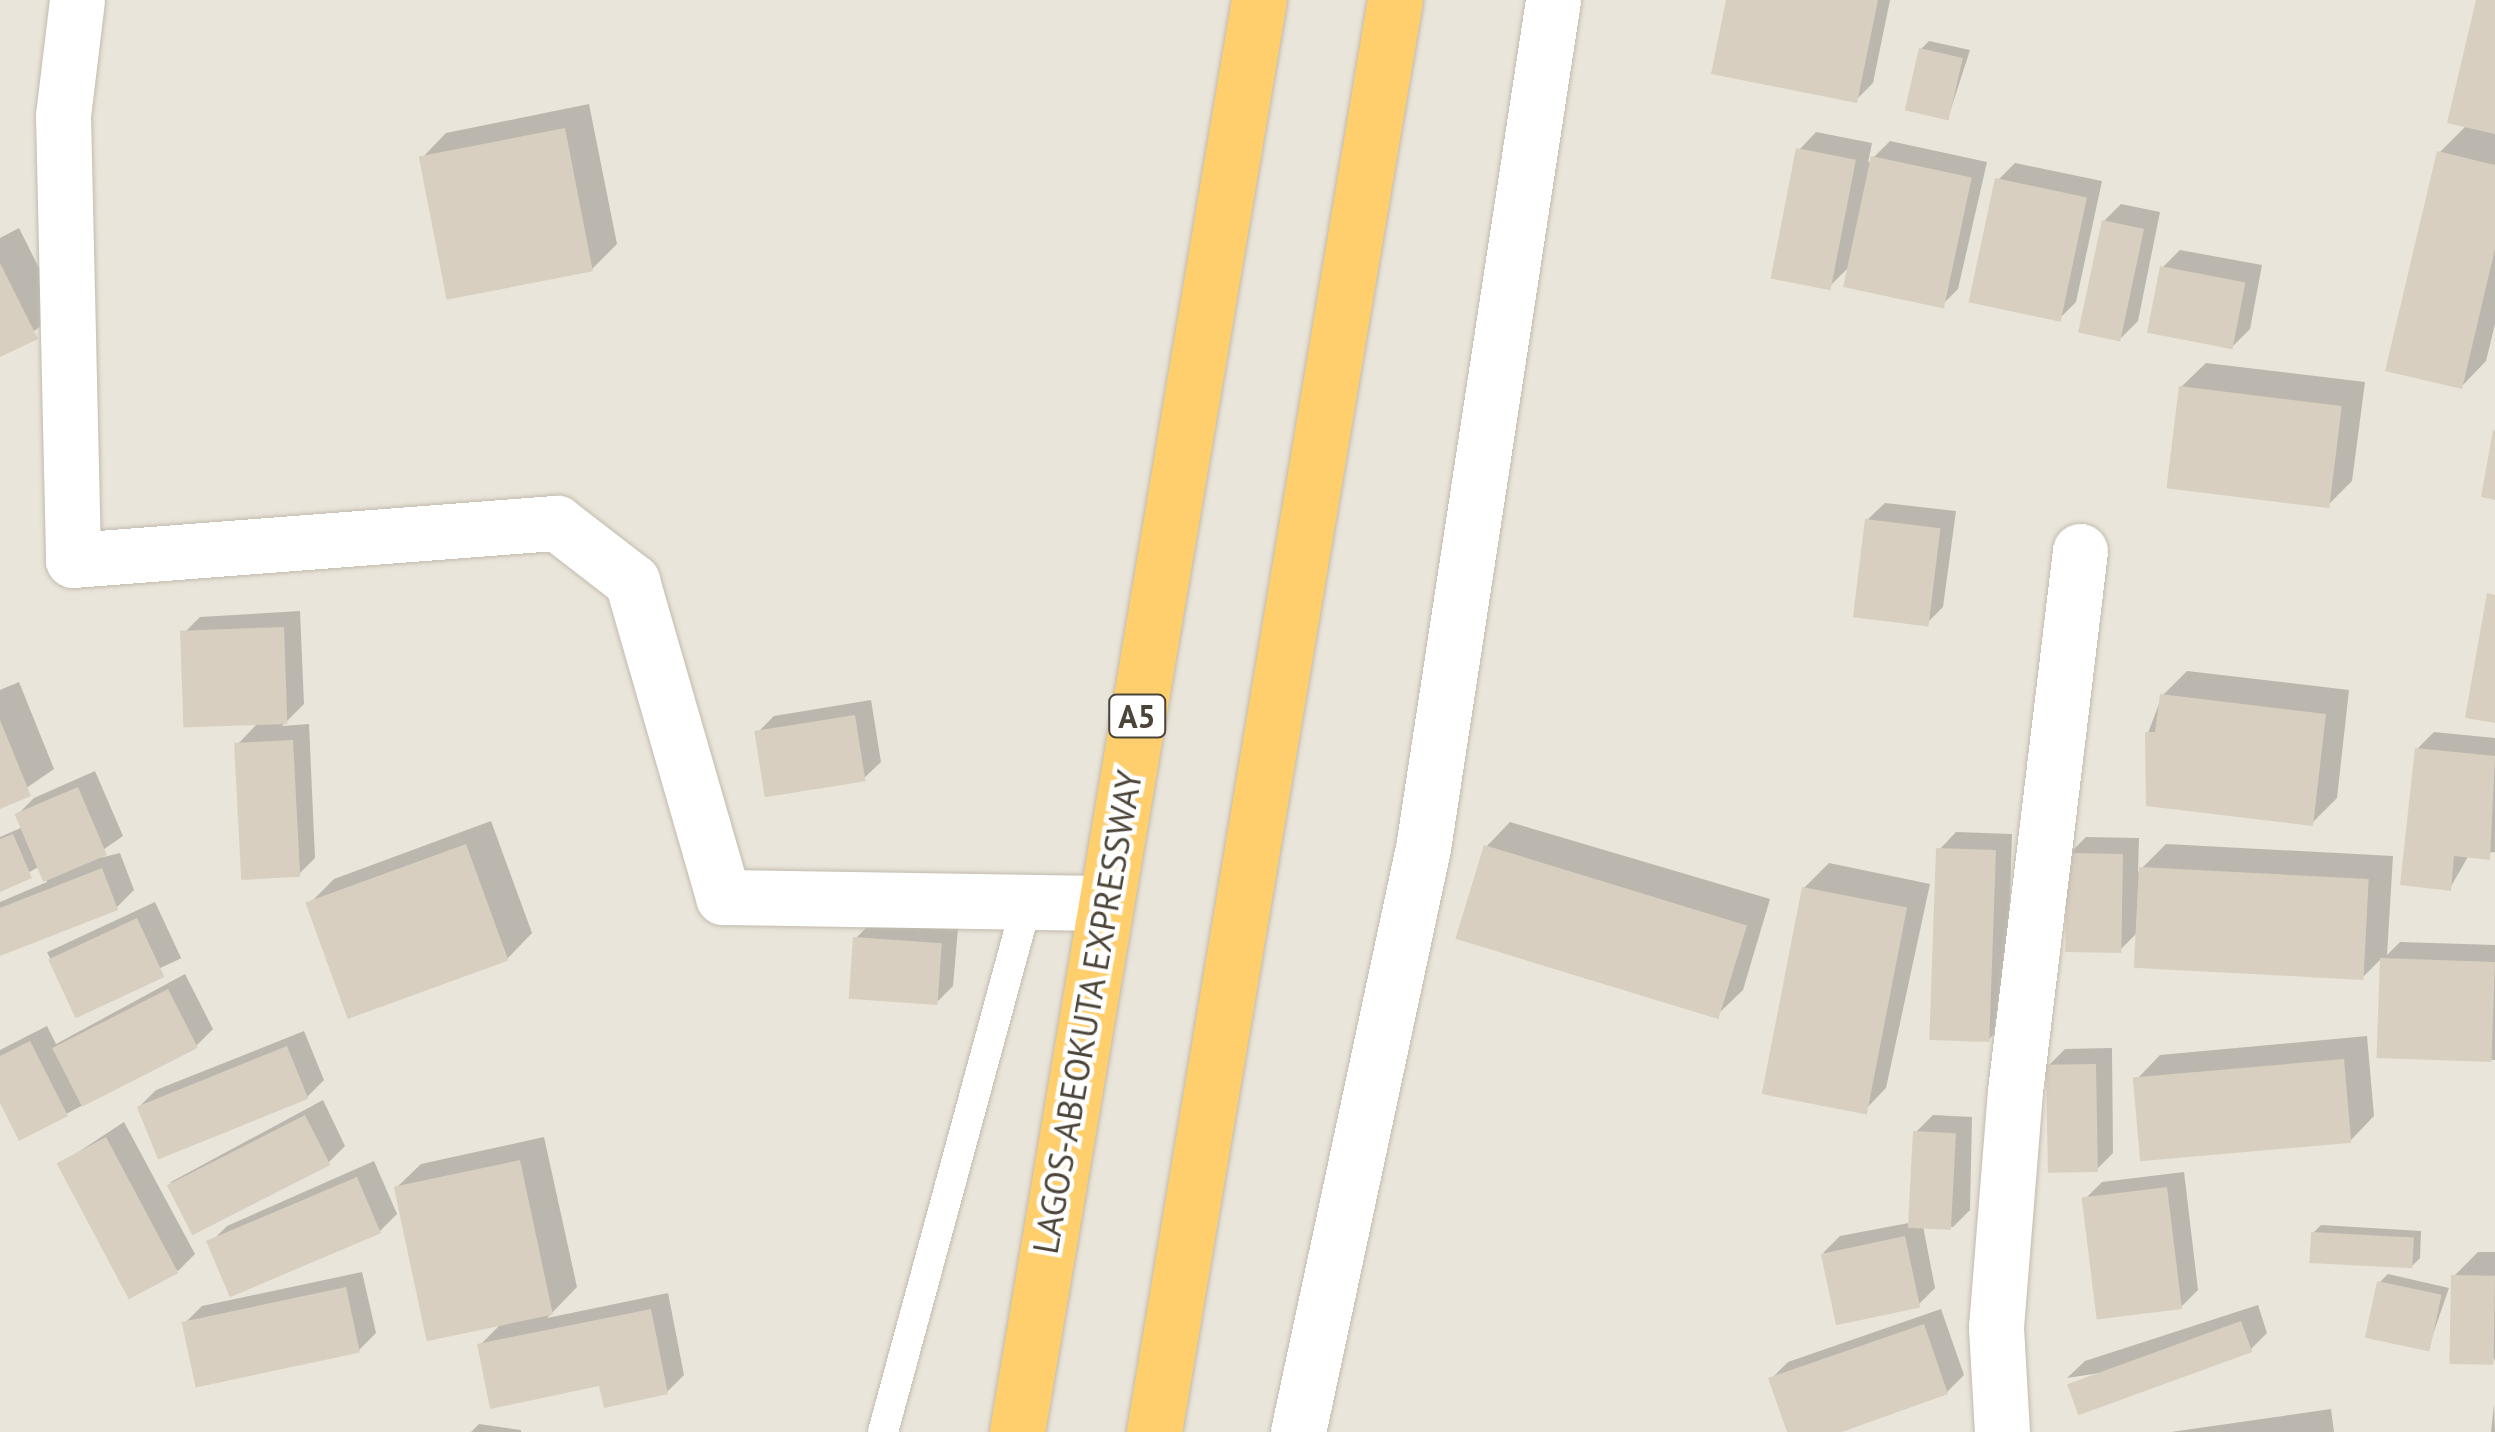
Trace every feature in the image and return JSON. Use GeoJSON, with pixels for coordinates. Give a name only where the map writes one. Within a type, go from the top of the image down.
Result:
{"type":"FeatureCollection","features":[{"type":"Feature","properties":{"kind":"highway","name":"LAGOS-ABEOKUTA EXPRESSWAY"},"geometry":{"type":"LineString","coordinates":[[1017,1432],[1258,0]]}},
{"type":"Feature","properties":{"kind":"highway"},"geometry":{"type":"LineString","coordinates":[[1154,1432],[1395,0]]}},
{"type":"Feature","properties":{"kind":"street"},"geometry":{"type":"LineString","coordinates":[[77,0],[63,115],[73,560],[558,523],[632,581],[723,897],[1105,903]]}},
{"type":"Feature","properties":{"kind":"street"},"geometry":{"type":"LineString","coordinates":[[1298,1432],[1423,848],[1553,0]]}},
{"type":"Feature","properties":{"kind":"street"},"geometry":{"type":"LineString","coordinates":[[2002,1432],[1996,1326],[2015,1091],[2080,552]]}},
{"type":"Feature","properties":{"kind":"lane"},"geometry":{"type":"LineString","coordinates":[[883,1432],[1027,902]]}},
{"type":"Feature","properties":{"kind":"shaded area"},"geometry":{"type":"Polygon","coordinates":[[[0,0],[2495,0],[2495,1432],[0,1432],[0,0]]]}},
{"type":"Feature","properties":{"kind":"building"},"geometry":{"type":"Polygon","coordinates":[[[1726,0],[1878,0],[1857,103],[1711,74],[1726,0]]]}},
{"type":"Feature","properties":{"kind":"building"},"geometry":{"type":"Polygon","coordinates":[[[2476,0],[2495,0],[2495,134],[2447,123],[2476,0]]]}},
{"type":"Feature","properties":{"kind":"building"},"geometry":{"type":"Polygon","coordinates":[[[1919,48],[1963,58],[1948,120],[1905,110],[1919,48]]]}},
{"type":"Feature","properties":{"kind":"building"},"geometry":{"type":"Polygon","coordinates":[[[565,128],[593,271],[447,300],[419,156],[565,128]]]}},
{"type":"Feature","properties":{"kind":"building"},"geometry":{"type":"Polygon","coordinates":[[[1796,148],[1856,160],[1831,290],[1771,279],[1796,148]]]}},
{"type":"Feature","properties":{"kind":"building"},"geometry":{"type":"Polygon","coordinates":[[[2437,151],[2495,165],[2495,249],[2462,389],[2385,371],[2437,151]]]}},
{"type":"Feature","properties":{"kind":"building"},"geometry":{"type":"Polygon","coordinates":[[[1871,156],[1972,177],[1944,308],[1843,287],[1871,156]]]}},
{"type":"Feature","properties":{"kind":"building"},"geometry":{"type":"Polygon","coordinates":[[[1995,178],[2087,198],[2061,322],[1969,302],[1995,178]]]}},
{"type":"Feature","properties":{"kind":"building"},"geometry":{"type":"Polygon","coordinates":[[[2102,220],[2144,229],[2120,341],[2078,332],[2102,220]]]}},
{"type":"Feature","properties":{"kind":"building"},"geometry":{"type":"Polygon","coordinates":[[[0,263],[38,339],[0,357],[0,263]]]}},
{"type":"Feature","properties":{"kind":"building"},"geometry":{"type":"Polygon","coordinates":[[[2160,266],[2245,283],[2232,349],[2147,333],[2160,266]]]}},
{"type":"Feature","properties":{"kind":"building"},"geometry":{"type":"Polygon","coordinates":[[[2179,386],[2342,406],[2329,508],[2166,488],[2179,386]]]}},
{"type":"Feature","properties":{"kind":"building"},"geometry":{"type":"Polygon","coordinates":[[[2495,430],[2495,500],[2481,497],[2495,430]]]}},
{"type":"Feature","properties":{"kind":"building"},"geometry":{"type":"Polygon","coordinates":[[[1865,519],[1940,528],[1928,627],[1853,617],[1865,519]]]}},
{"type":"Feature","properties":{"kind":"building"},"geometry":{"type":"Polygon","coordinates":[[[2487,593],[2495,595],[2495,723],[2465,718],[2487,593]]]}},
{"type":"Feature","properties":{"kind":"building"},"geometry":{"type":"Polygon","coordinates":[[[284,627],[287,724],[183,728],[180,631],[284,627]]]}},
{"type":"Feature","properties":{"kind":"building"},"geometry":{"type":"Polygon","coordinates":[[[2160,694],[2326,714],[2313,826],[2146,806],[2145,732],[2155,732],[2160,694]]]}},
{"type":"Feature","properties":{"kind":"building"},"geometry":{"type":"Polygon","coordinates":[[[855,715],[865,781],[765,797],[754,731],[855,715]]]}},
{"type":"Feature","properties":{"kind":"building"},"geometry":{"type":"Polygon","coordinates":[[[0,720],[31,796],[0,809],[0,720]]]}},
{"type":"Feature","properties":{"kind":"building"},"geometry":{"type":"Polygon","coordinates":[[[293,740],[300,877],[241,880],[234,743],[293,740]]]}},
{"type":"Feature","properties":{"kind":"building"},"geometry":{"type":"Polygon","coordinates":[[[2415,748],[2495,756],[2490,860],[2454,856],[2451,891],[2400,885],[2415,748]]]}},
{"type":"Feature","properties":{"kind":"building"},"geometry":{"type":"Polygon","coordinates":[[[78,787],[107,855],[43,882],[14,814],[78,787]]]}},
{"type":"Feature","properties":{"kind":"building"},"geometry":{"type":"Polygon","coordinates":[[[13,834],[32,878],[0,892],[0,839],[13,834]]]}},
{"type":"Feature","properties":{"kind":"building"},"geometry":{"type":"Polygon","coordinates":[[[466,844],[508,961],[348,1019],[305,902],[466,844]]]}},
{"type":"Feature","properties":{"kind":"building"},"geometry":{"type":"Polygon","coordinates":[[[1484,845],[1747,925],[1718,1019],[1455,939],[1484,845]]]}},
{"type":"Feature","properties":{"kind":"building"},"geometry":{"type":"Polygon","coordinates":[[[1936,848],[1996,850],[1989,1042],[1929,1040],[1936,848]]]}},
{"type":"Feature","properties":{"kind":"building"},"geometry":{"type":"Polygon","coordinates":[[[2067,853],[2123,854],[2121,953],[2065,952],[2067,853]]]}},
{"type":"Feature","properties":{"kind":"building"},"geometry":{"type":"Polygon","coordinates":[[[2139,867],[2369,879],[2363,980],[2134,968],[2139,867]]]}},
{"type":"Feature","properties":{"kind":"building"},"geometry":{"type":"Polygon","coordinates":[[[102,868],[118,910],[0,956],[0,908],[102,868]]]}},
{"type":"Feature","properties":{"kind":"building"},"geometry":{"type":"Polygon","coordinates":[[[1802,887],[1907,907],[1867,1115],[1762,1094],[1802,887]]]}},
{"type":"Feature","properties":{"kind":"building"},"geometry":{"type":"Polygon","coordinates":[[[137,918],[164,977],[76,1018],[48,959],[137,918]]]}},
{"type":"Feature","properties":{"kind":"building"},"geometry":{"type":"Polygon","coordinates":[[[853,937],[942,943],[937,1005],[849,999],[853,937]]]}},
{"type":"Feature","properties":{"kind":"building"},"geometry":{"type":"Polygon","coordinates":[[[2380,958],[2495,962],[2491,1062],[2377,1058],[2380,958]]]}},
{"type":"Feature","properties":{"kind":"building"},"geometry":{"type":"Polygon","coordinates":[[[168,989],[198,1048],[82,1107],[52,1048],[168,989]]]}},
{"type":"Feature","properties":{"kind":"building"},"geometry":{"type":"Polygon","coordinates":[[[30,1041],[68,1116],[19,1141],[0,1103],[0,1056],[30,1041]]]}},
{"type":"Feature","properties":{"kind":"building"},"geometry":{"type":"Polygon","coordinates":[[[287,1046],[308,1099],[158,1160],[137,1107],[287,1046]]]}},
{"type":"Feature","properties":{"kind":"building"},"geometry":{"type":"Polygon","coordinates":[[[2344,1059],[2351,1143],[2140,1161],[2133,1077],[2344,1059]]]}},
{"type":"Feature","properties":{"kind":"building"},"geometry":{"type":"Polygon","coordinates":[[[2096,1064],[2098,1172],[2048,1173],[2046,1065],[2096,1064]]]}},
{"type":"Feature","properties":{"kind":"building"},"geometry":{"type":"Polygon","coordinates":[[[305,1115],[330,1165],[192,1235],[167,1185],[305,1115]]]}},
{"type":"Feature","properties":{"kind":"building"},"geometry":{"type":"Polygon","coordinates":[[[1913,1131],[1956,1133],[1951,1230],[1908,1228],[1913,1131]]]}},
{"type":"Feature","properties":{"kind":"building"},"geometry":{"type":"Polygon","coordinates":[[[106,1137],[178,1273],[129,1299],[57,1163],[106,1137]]]}},
{"type":"Feature","properties":{"kind":"building"},"geometry":{"type":"Polygon","coordinates":[[[520,1160],[553,1315],[427,1341],[394,1187],[520,1160]]]}},
{"type":"Feature","properties":{"kind":"building"},"geometry":{"type":"Polygon","coordinates":[[[357,1177],[381,1233],[230,1297],[206,1241],[357,1177]]]}},
{"type":"Feature","properties":{"kind":"building"},"geometry":{"type":"Polygon","coordinates":[[[2167,1187],[2182,1309],[2097,1320],[2082,1197],[2167,1187]]]}},
{"type":"Feature","properties":{"kind":"building"},"geometry":{"type":"Polygon","coordinates":[[[2311,1232],[2414,1237],[2412,1268],[2309,1263],[2311,1232]]]}},
{"type":"Feature","properties":{"kind":"building"},"geometry":{"type":"Polygon","coordinates":[[[1905,1236],[1920,1307],[1836,1325],[1821,1254],[1905,1236]]]}},
{"type":"Feature","properties":{"kind":"building"},"geometry":{"type":"Polygon","coordinates":[[[2451,1275],[2495,1276],[2493,1365],[2449,1364],[2451,1275]]]}},
{"type":"Feature","properties":{"kind":"building"},"geometry":{"type":"Polygon","coordinates":[[[2377,1281],[2442,1295],[2429,1351],[2365,1338],[2377,1281]]]}},
{"type":"Feature","properties":{"kind":"building"},"geometry":{"type":"Polygon","coordinates":[[[346,1287],[360,1353],[196,1387],[182,1322],[346,1287]]]}},
{"type":"Feature","properties":{"kind":"building"},"geometry":{"type":"Polygon","coordinates":[[[651,1309],[668,1394],[604,1408],[599,1386],[490,1409],[477,1344],[651,1309]]]}},
{"type":"Feature","properties":{"kind":"building"},"geometry":{"type":"Polygon","coordinates":[[[2241,1321],[2252,1352],[2078,1415],[2067,1384],[2241,1321]]]}},
{"type":"Feature","properties":{"kind":"building"},"geometry":{"type":"Polygon","coordinates":[[[1924,1324],[1948,1394],[1842,1432],[1787,1432],[1768,1378],[1924,1324]]]}}]}
